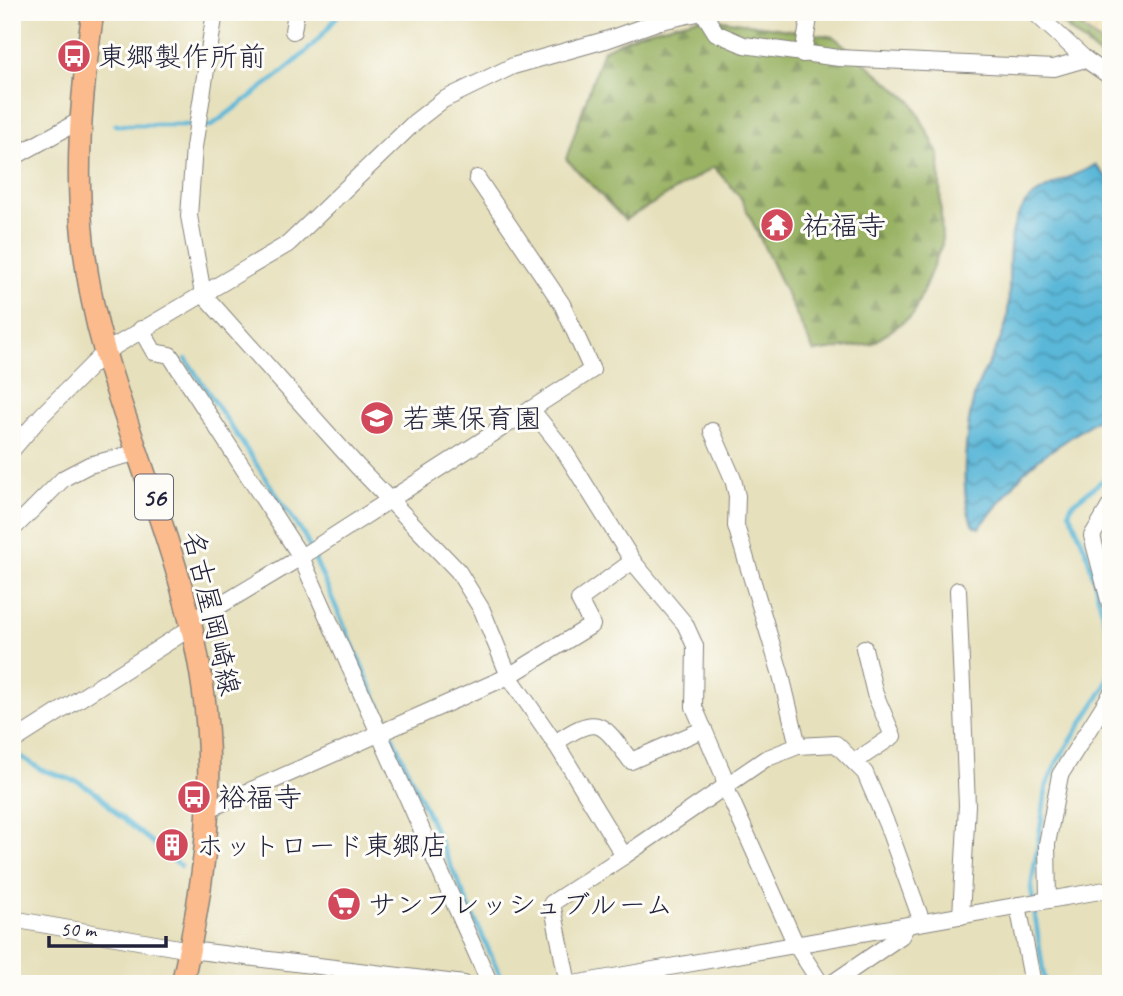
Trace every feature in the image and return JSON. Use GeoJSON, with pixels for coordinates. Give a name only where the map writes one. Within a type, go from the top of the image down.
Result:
{"type":"FeatureCollection","features":[{"type":"Feature","properties":{"kind":"main road","name":"名古屋岡崎線"},"geometry":{"type":"LineString","coordinates":[[93,12],[79,121],[79,222],[105,352],[170,544],[191,623],[203,690],[209,809],[202,882],[182,984]]}},
{"type":"Feature","properties":{"kind":"street"},"geometry":{"type":"LineString","coordinates":[[215,12],[194,147],[188,216],[203,294],[458,571],[482,610],[509,676],[555,743],[624,856]]}},
{"type":"Feature","properties":{"kind":"street"},"geometry":{"type":"LineString","coordinates":[[293,30],[296,12]]}},
{"type":"Feature","properties":{"kind":"street"},"geometry":{"type":"LineString","coordinates":[[12,450],[105,352],[288,244],[416,121],[443,100],[513,66],[657,22],[702,12],[716,33],[744,45],[803,54],[1054,68],[1084,59]]}},
{"type":"Feature","properties":{"kind":"street"},"geometry":{"type":"LineString","coordinates":[[803,54],[810,12]]}},
{"type":"Feature","properties":{"kind":"street"},"geometry":{"type":"LineString","coordinates":[[1034,12],[1084,59],[1111,77]]}},
{"type":"Feature","properties":{"kind":"street"},"geometry":{"type":"LineString","coordinates":[[12,158],[79,121]]}},
{"type":"Feature","properties":{"kind":"street"},"geometry":{"type":"LineString","coordinates":[[12,742],[191,623],[301,557],[592,370],[555,292],[477,178]]}},
{"type":"Feature","properties":{"kind":"street"},"geometry":{"type":"LineString","coordinates":[[141,329],[154,352],[170,355],[301,557],[490,984]]}},
{"type":"Feature","properties":{"kind":"street"},"geometry":{"type":"LineString","coordinates":[[531,409],[562,449],[634,561],[685,624],[695,646],[694,707],[723,774],[724,786],[796,945],[821,984]]}},
{"type":"Feature","properties":{"kind":"street"},"geometry":{"type":"LineString","coordinates":[[712,431],[733,480],[737,496],[736,526],[778,662],[798,746]]}},
{"type":"Feature","properties":{"kind":"street"},"geometry":{"type":"LineString","coordinates":[[12,530],[64,478],[89,465],[139,452]]}},
{"type":"Feature","properties":{"kind":"street"},"geometry":{"type":"LineString","coordinates":[[1111,504],[1092,536],[1111,608]]}},
{"type":"Feature","properties":{"kind":"street"},"geometry":{"type":"LineString","coordinates":[[209,809],[509,676],[592,625],[579,600],[634,561]]}},
{"type":"Feature","properties":{"kind":"street"},"geometry":{"type":"LineString","coordinates":[[958,590],[967,805],[961,916]]}},
{"type":"Feature","properties":{"kind":"street"},"geometry":{"type":"LineString","coordinates":[[854,762],[893,736],[875,694],[864,648]]}},
{"type":"Feature","properties":{"kind":"street"},"geometry":{"type":"LineString","coordinates":[[1048,900],[1047,844],[1060,775],[1111,694]]}},
{"type":"Feature","properties":{"kind":"street"},"geometry":{"type":"LineString","coordinates":[[555,743],[579,727],[599,726],[607,729],[631,761],[704,729]]}},
{"type":"Feature","properties":{"kind":"street"},"geometry":{"type":"LineString","coordinates":[[568,984],[552,903],[765,759],[798,746],[836,744],[865,773],[888,827],[922,922]]}},
{"type":"Feature","properties":{"kind":"street"},"geometry":{"type":"LineString","coordinates":[[574,984],[1111,889]]}},
{"type":"Feature","properties":{"kind":"street"},"geometry":{"type":"LineString","coordinates":[[1018,905],[1033,984]]}},
{"type":"Feature","properties":{"kind":"street"},"geometry":{"type":"LineString","coordinates":[[12,919],[190,950],[464,984]]}},
{"type":"Feature","properties":{"kind":"street"},"geometry":{"type":"LineString","coordinates":[[831,984],[901,936],[906,927]]}},
{"type":"Feature","properties":{"kind":"green space"},"geometry":{"type":"Polygon","coordinates":[[[1048,12],[1063,12],[1111,52],[1111,65],[1048,12]]]}},
{"type":"Feature","properties":{"kind":"green space"},"geometry":{"type":"Polygon","coordinates":[[[703,17],[834,37],[912,102],[939,154],[942,244],[913,315],[872,344],[814,352],[741,198],[714,167],[625,220],[566,159],[603,50],[639,33],[703,17]]]}},
{"type":"Feature","properties":{"kind":"sand"},"geometry":{"type":"Polygon","coordinates":[[[1065,12],[1111,12],[1111,51],[1065,12]]]}},
{"type":"Feature","properties":{"kind":"water"},"geometry":{"type":"Polygon","coordinates":[[[1095,165],[1111,182],[1111,410],[1040,458],[1024,472],[979,528],[973,525],[968,512],[966,442],[975,393],[1007,319],[1013,230],[1018,216],[1030,199],[1095,165]]]}},
{"type":"Feature","properties":{"kind":"waterway"},"geometry":{"type":"LineString","coordinates":[[202,126],[211,126],[297,60],[340,12]]}},
{"type":"Feature","properties":{"kind":"waterway"},"geometry":{"type":"LineString","coordinates":[[115,125],[194,125]]}},
{"type":"Feature","properties":{"kind":"waterway"},"geometry":{"type":"LineString","coordinates":[[186,359],[305,537],[388,725]]}},
{"type":"Feature","properties":{"kind":"waterway"},"geometry":{"type":"LineString","coordinates":[[1111,474],[1072,504],[1069,511],[1087,553],[1111,646]]}},
{"type":"Feature","properties":{"kind":"waterway"},"geometry":{"type":"LineString","coordinates":[[1045,984],[1031,888],[1047,785],[1057,762],[1105,687],[1111,668]]}},
{"type":"Feature","properties":{"kind":"waterway"},"geometry":{"type":"LineString","coordinates":[[391,733],[504,984]]}},
{"type":"Feature","properties":{"kind":"waterway"},"geometry":{"type":"LineString","coordinates":[[12,751],[42,770],[79,782],[98,794],[117,814],[181,866]]}},
{"type":"Feature","properties":{"kind":"place","name":"東郷製作所前"},"geometry":{"type":"Point","coordinates":[74,56]}},
{"type":"Feature","properties":{"kind":"place","name":"祐福寺"},"geometry":{"type":"Point","coordinates":[777,225]}},
{"type":"Feature","properties":{"kind":"place","name":"若葉保育園"},"geometry":{"type":"Point","coordinates":[377,418]}},
{"type":"Feature","properties":{"kind":"place","name":"裕福寺"},"geometry":{"type":"Point","coordinates":[194,797]}},
{"type":"Feature","properties":{"kind":"place","name":"ホットロード東郷店"},"geometry":{"type":"Point","coordinates":[172,845]}},
{"type":"Feature","properties":{"kind":"place","name":"サンフレッシュブルーム"},"geometry":{"type":"Point","coordinates":[344,904]}}]}
